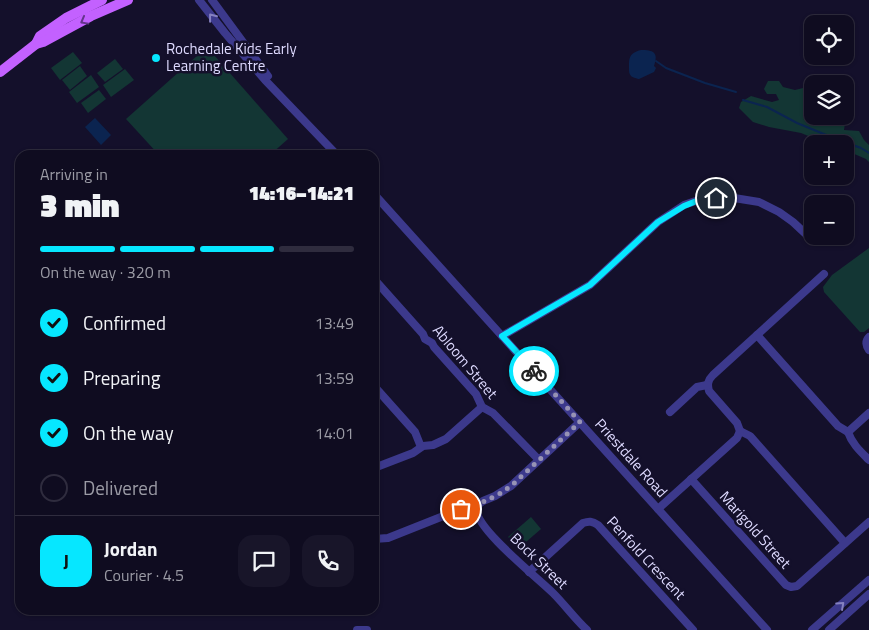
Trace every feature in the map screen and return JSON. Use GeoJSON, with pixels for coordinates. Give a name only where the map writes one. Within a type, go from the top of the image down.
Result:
{"type":"FeatureCollection","features":[{"type":"Feature","properties":{"kind":"main road"},"geometry":{"type":"LineString","coordinates":[[36,44],[40,36],[66,18],[102,0]]}},
{"type":"Feature","properties":{"kind":"main road"},"geometry":{"type":"LineString","coordinates":[[0,72],[36,44],[91,16],[128,0]]}},
{"type":"Feature","properties":{"kind":"street"},"geometry":{"type":"LineString","coordinates":[[199,0],[265,80],[332,150]]}},
{"type":"Feature","properties":{"kind":"street"},"geometry":{"type":"LineString","coordinates":[[212,0],[291,106]]}},
{"type":"Feature","properties":{"kind":"street"},"geometry":{"type":"LineString","coordinates":[[502,336],[590,285],[658,222],[684,206],[704,198],[728,197],[760,202],[779,212],[804,232]]}},
{"type":"Feature","properties":{"kind":"street","name":"Priestdale Road"},"geometry":{"type":"LineString","coordinates":[[379,200],[767,630]]}},
{"type":"Feature","properties":{"kind":"street"},"geometry":{"type":"LineString","coordinates":[[658,509],[737,438],[740,431],[738,423],[709,391],[707,385],[709,379],[824,274]]}},
{"type":"Feature","properties":{"kind":"street","name":"Abloom Street"},"geometry":{"type":"LineString","coordinates":[[379,285],[423,334],[425,339],[432,343],[476,394],[482,407],[493,413],[539,460]]}},
{"type":"Feature","properties":{"kind":"street"},"geometry":{"type":"LineString","coordinates":[[757,335],[838,426],[848,432],[854,444],[869,460]]}},
{"type":"Feature","properties":{"kind":"street"},"geometry":{"type":"LineString","coordinates":[[869,337],[866,345],[869,350]]}},
{"type":"Feature","properties":{"kind":"street"},"geometry":{"type":"LineString","coordinates":[[670,412],[697,387],[707,385]]}},
{"type":"Feature","properties":{"kind":"street"},"geometry":{"type":"LineString","coordinates":[[379,392],[414,432],[421,447]]}},
{"type":"Feature","properties":{"kind":"street"},"geometry":{"type":"LineString","coordinates":[[379,466],[413,453],[421,447],[446,439],[482,407]]}},
{"type":"Feature","properties":{"kind":"street"},"geometry":{"type":"LineString","coordinates":[[848,432],[869,413]]}},
{"type":"Feature","properties":{"kind":"street"},"geometry":{"type":"LineString","coordinates":[[379,539],[388,538],[461,509],[477,510],[479,504],[511,486],[580,422]]}},
{"type":"Feature","properties":{"kind":"street"},"geometry":{"type":"LineString","coordinates":[[740,431],[750,436],[846,542]]}},
{"type":"Feature","properties":{"kind":"street","name":"Marigold Street"},"geometry":{"type":"LineString","coordinates":[[691,479],[786,585],[791,587],[797,586],[869,522]]}},
{"type":"Feature","properties":{"kind":"street","name":"Bock Street"},"geometry":{"type":"LineString","coordinates":[[477,510],[484,526],[529,572],[554,593],[587,630]]}},
{"type":"Feature","properties":{"kind":"street","name":"Penfold Crescent"},"geometry":{"type":"LineString","coordinates":[[529,572],[583,524],[593,522],[598,525],[693,630]]}},
{"type":"Feature","properties":{"kind":"street"},"geometry":{"type":"LineString","coordinates":[[812,630],[869,580]]}},
{"type":"Feature","properties":{"kind":"street"},"geometry":{"type":"LineString","coordinates":[[829,630],[869,594]]}},
{"type":"Feature","properties":{"kind":"street"},"geometry":{"type":"LineString","coordinates":[[357,630],[368,630]]}},
{"type":"Feature","properties":{"kind":"green space"},"geometry":{"type":"Polygon","coordinates":[[[207,47],[288,139],[276,150],[154,150],[126,119],[207,47]]]}},
{"type":"Feature","properties":{"kind":"green space"},"geometry":{"type":"Polygon","coordinates":[[[73,52],[82,63],[60,80],[51,68],[73,52]]]}},
{"type":"Feature","properties":{"kind":"green space"},"geometry":{"type":"Polygon","coordinates":[[[115,59],[123,69],[105,82],[97,73],[115,59]]]}},
{"type":"Feature","properties":{"kind":"green space"},"geometry":{"type":"Polygon","coordinates":[[[80,66],[87,76],[70,90],[62,80],[80,66]]]}},
{"type":"Feature","properties":{"kind":"green space"},"geometry":{"type":"Polygon","coordinates":[[[125,69],[134,80],[111,97],[103,85],[125,69]]]}},
{"type":"Feature","properties":{"kind":"green space"},"geometry":{"type":"Polygon","coordinates":[[[91,75],[99,87],[77,103],[69,92],[91,75]]]}},
{"type":"Feature","properties":{"kind":"green space"},"geometry":{"type":"Polygon","coordinates":[[[768,81],[779,81],[783,87],[795,90],[803,88],[804,125],[845,125],[844,130],[859,131],[869,145],[869,162],[854,154],[854,135],[806,135],[753,122],[739,108],[741,102],[751,96],[772,102],[779,100],[776,94],[767,94],[764,89],[768,81]]]}},
{"type":"Feature","properties":{"kind":"green space"},"geometry":{"type":"Polygon","coordinates":[[[99,90],[106,99],[88,113],[81,103],[99,90]]]}},
{"type":"Feature","properties":{"kind":"green space"},"geometry":{"type":"Polygon","coordinates":[[[869,248],[869,328],[864,332],[860,332],[824,292],[823,287],[832,275],[869,248]]]}},
{"type":"Feature","properties":{"kind":"green space"},"geometry":{"type":"Polygon","coordinates":[[[531,517],[541,529],[519,548],[508,537],[531,517]]]}},
{"type":"Feature","properties":{"kind":"water"},"geometry":{"type":"Polygon","coordinates":[[[641,50],[654,53],[656,58],[654,66],[656,68],[654,72],[639,79],[630,74],[629,61],[632,54],[641,50]]]}},
{"type":"Feature","properties":{"kind":"water"},"geometry":{"type":"Polygon","coordinates":[[[95,118],[111,135],[101,145],[85,127],[95,118]]]}},
{"type":"Feature","properties":{"kind":"waterway"},"geometry":{"type":"LineString","coordinates":[[656,61],[666,68],[705,83],[736,92]]}},
{"type":"Feature","properties":{"kind":"waterway"},"geometry":{"type":"LineString","coordinates":[[743,100],[767,107],[797,123],[861,148],[869,153]]}},
{"type":"Feature","properties":{"kind":"way so far"},"geometry":{"type":"LineString","coordinates":[[461,509],[477,510],[479,504],[511,486],[580,422],[534,371]]}},
{"type":"Feature","properties":{"kind":"place","name":"Rochedale Kids Early Learning Centre"},"geometry":{"type":"Point","coordinates":[156,58]}},
{"type":"Feature","properties":{"kind":"route"},"geometry":{"type":"LineString","coordinates":[[534,371],[502,336],[590,285],[658,222],[684,206],[704,198],[716,198]]}}]}
